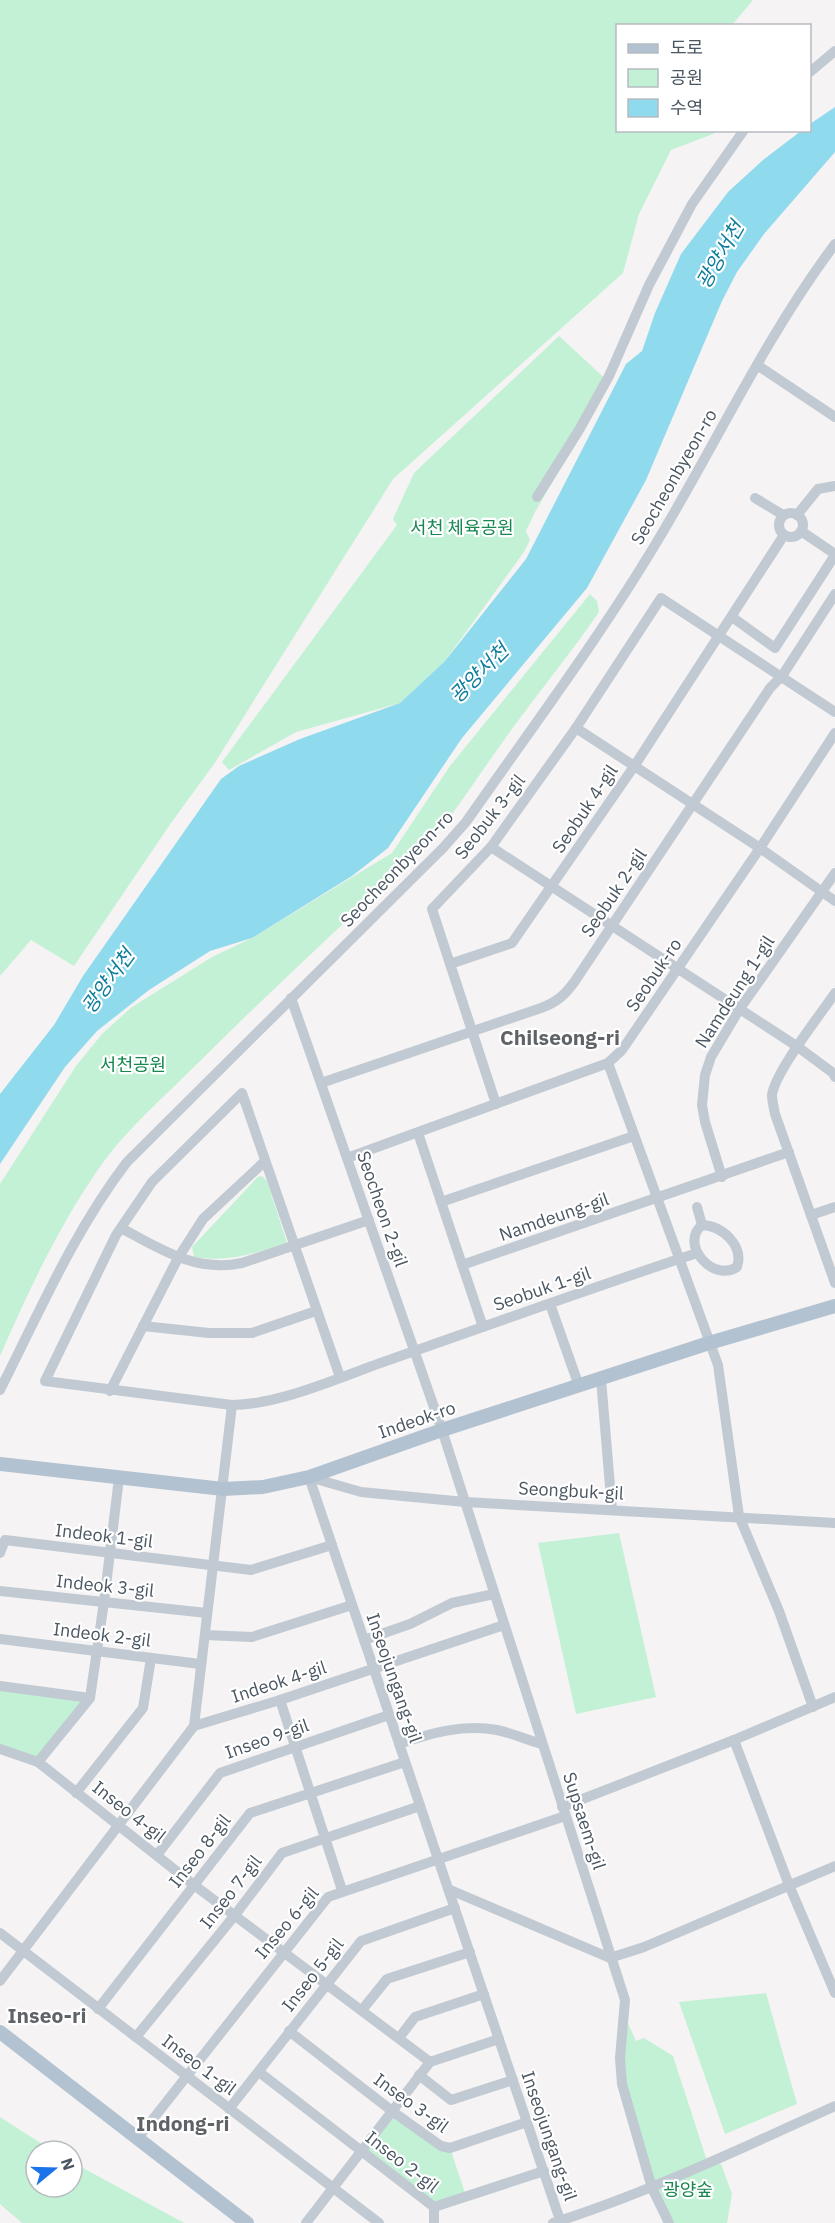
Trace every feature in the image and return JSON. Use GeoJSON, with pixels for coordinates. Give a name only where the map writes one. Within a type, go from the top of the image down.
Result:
{"type":"FeatureCollection","features":[{"type":"Feature","properties":{"kind":"main road","name":"Indeok-ro"},"geometry":{"type":"LineString","coordinates":[[0,1464],[223,1489],[263,1486],[309,1477],[442,1430],[709,1343],[835,1306]]}},
{"type":"Feature","properties":{"kind":"main road"},"geometry":{"type":"LineString","coordinates":[[0,2032],[247,2223]]}},
{"type":"Feature","properties":{"kind":"street"},"geometry":{"type":"LineString","coordinates":[[811,71],[835,51]]}},
{"type":"Feature","properties":{"kind":"street"},"geometry":{"type":"LineString","coordinates":[[537,497],[604,385],[649,285],[692,204],[743,132]]}},
{"type":"Feature","properties":{"kind":"street","name":"Seocheonbyeon-ro"},"geometry":{"type":"LineString","coordinates":[[0,1390],[77,1237],[104,1191],[126,1162],[443,848],[466,822],[606,622],[658,540],[757,365],[805,286],[835,244]]}},
{"type":"Feature","properties":{"kind":"street"},"geometry":{"type":"LineString","coordinates":[[757,365],[835,417]]}},
{"type":"Feature","properties":{"kind":"street"},"geometry":{"type":"LineString","coordinates":[[797,515],[818,489],[835,486]]}},
{"type":"Feature","properties":{"kind":"street"},"geometry":{"type":"LineString","coordinates":[[755,498],[783,515],[790,513],[797,515],[802,520],[801,531]]}},
{"type":"Feature","properties":{"kind":"street"},"geometry":{"type":"LineString","coordinates":[[783,515],[779,525],[784,535],[792,537],[801,531]]}},
{"type":"Feature","properties":{"kind":"street"},"geometry":{"type":"LineString","coordinates":[[732,617],[774,648],[835,554],[801,531]]}},
{"type":"Feature","properties":{"kind":"street","name":"Seobuk 4-gil"},"geometry":{"type":"LineString","coordinates":[[450,964],[512,943],[635,765],[784,535]]}},
{"type":"Feature","properties":{"kind":"street","name":"Seobuk 2-gil"},"geometry":{"type":"LineString","coordinates":[[321,1083],[556,1002],[575,981],[835,594]]}},
{"type":"Feature","properties":{"kind":"street","name":"Seobuk 3-gil"},"geometry":{"type":"LineString","coordinates":[[496,1104],[432,909],[491,847],[576,728],[660,598],[719,637]]}},
{"type":"Feature","properties":{"kind":"street"},"geometry":{"type":"LineString","coordinates":[[719,637],[835,712]]}},
{"type":"Feature","properties":{"kind":"street"},"geometry":{"type":"LineString","coordinates":[[576,728],[760,848],[835,901]]}},
{"type":"Feature","properties":{"kind":"street","name":"Seobuk-ro"},"geometry":{"type":"LineString","coordinates":[[347,1158],[608,1063],[622,1050],[678,969],[835,734]]}},
{"type":"Feature","properties":{"kind":"street"},"geometry":{"type":"LineString","coordinates":[[491,847],[798,1047],[833,1073],[835,1077]]}},
{"type":"Feature","properties":{"kind":"street","name":"Namdeung 1-gil"},"geometry":{"type":"LineString","coordinates":[[722,1177],[702,1105],[705,1075],[711,1057],[739,1010],[835,873]]}},
{"type":"Feature","properties":{"kind":"street"},"geometry":{"type":"LineString","coordinates":[[835,993],[775,1084],[772,1097],[775,1114],[835,1282]]}},
{"type":"Feature","properties":{"kind":"street","name":"Seocheon 2-gil"},"geometry":{"type":"LineString","coordinates":[[291,998],[442,1430]]}},
{"type":"Feature","properties":{"kind":"street"},"geometry":{"type":"LineString","coordinates":[[608,1063],[718,1365],[739,1516],[778,1611],[813,1707]]}},
{"type":"Feature","properties":{"kind":"street"},"geometry":{"type":"LineString","coordinates":[[340,1377],[316,1311],[294,1245],[264,1162],[242,1093],[152,1182],[121,1228],[178,1258],[203,1265],[227,1266],[294,1245],[369,1220]]}},
{"type":"Feature","properties":{"kind":"street"},"geometry":{"type":"LineString","coordinates":[[418,1132],[483,1327]]}},
{"type":"Feature","properties":{"kind":"street"},"geometry":{"type":"LineString","coordinates":[[441,1202],[634,1136]]}},
{"type":"Feature","properties":{"kind":"street","name":"Namdeung-gil"},"geometry":{"type":"LineString","coordinates":[[462,1265],[789,1152]]}},
{"type":"Feature","properties":{"kind":"street"},"geometry":{"type":"LineString","coordinates":[[110,1391],[178,1258],[203,1219],[264,1162]]}},
{"type":"Feature","properties":{"kind":"street"},"geometry":{"type":"LineString","coordinates":[[811,1215],[835,1207]]}},
{"type":"Feature","properties":{"kind":"street"},"geometry":{"type":"LineString","coordinates":[[697,1208],[702,1225]]}},
{"type":"Feature","properties":{"kind":"street"},"geometry":{"type":"LineString","coordinates":[[702,1225],[716,1227],[729,1238],[738,1254],[737,1267],[724,1272],[708,1265],[697,1254],[696,1235],[702,1225]]}},
{"type":"Feature","properties":{"kind":"street","name":"Seobuk 1-gil"},"geometry":{"type":"LineString","coordinates":[[121,1228],[45,1381],[232,1405],[268,1402],[697,1254]]}},
{"type":"Feature","properties":{"kind":"street"},"geometry":{"type":"LineString","coordinates":[[550,1304],[579,1386]]}},
{"type":"Feature","properties":{"kind":"street"},"geometry":{"type":"LineString","coordinates":[[143,1326],[209,1333],[252,1333],[316,1311]]}},
{"type":"Feature","properties":{"kind":"street"},"geometry":{"type":"LineString","coordinates":[[601,1379],[612,1510]]}},
{"type":"Feature","properties":{"kind":"street"},"geometry":{"type":"LineString","coordinates":[[0,1981],[194,1726],[232,1405]]}},
{"type":"Feature","properties":{"kind":"street","name":"Supsaem-gil"},"geometry":{"type":"LineString","coordinates":[[442,1430],[625,2000],[620,2058],[621,2084],[652,2188],[669,2223]]}},
{"type":"Feature","properties":{"kind":"street","name":"Seongbuk-gil"},"geometry":{"type":"LineString","coordinates":[[309,1477],[361,1492],[465,1502],[835,1523]]}},
{"type":"Feature","properties":{"kind":"street","name":"Inseojungang-gil"},"geometry":{"type":"LineString","coordinates":[[309,1477],[544,2171],[558,2222]]}},
{"type":"Feature","properties":{"kind":"street"},"geometry":{"type":"LineString","coordinates":[[38,1762],[90,1698],[98,1652],[119,1478]]}},
{"type":"Feature","properties":{"kind":"street","name":"Indeok 1-gil"},"geometry":{"type":"LineString","coordinates":[[0,1553],[4,1540],[213,1565]]}},
{"type":"Feature","properties":{"kind":"street"},"geometry":{"type":"LineString","coordinates":[[213,1565],[251,1570],[332,1545]]}},
{"type":"Feature","properties":{"kind":"street","name":"Indeok 3-gil"},"geometry":{"type":"LineString","coordinates":[[0,1591],[207,1613]]}},
{"type":"Feature","properties":{"kind":"street"},"geometry":{"type":"LineString","coordinates":[[364,1640],[410,1624],[452,1603],[494,1594]]}},
{"type":"Feature","properties":{"kind":"street"},"geometry":{"type":"LineString","coordinates":[[205,1635],[252,1637],[352,1605]]}},
{"type":"Feature","properties":{"kind":"street","name":"Indeok 4-gil"},"geometry":{"type":"LineString","coordinates":[[194,1726],[280,1700],[504,1625]]}},
{"type":"Feature","properties":{"kind":"street","name":"Indeok 2-gil"},"geometry":{"type":"LineString","coordinates":[[0,1639],[200,1664]]}},
{"type":"Feature","properties":{"kind":"street","name":"Inseo 4-gil"},"geometry":{"type":"LineString","coordinates":[[76,1793],[143,1708],[151,1658]]}},
{"type":"Feature","properties":{"kind":"street"},"geometry":{"type":"LineString","coordinates":[[0,1686],[90,1698]]}},
{"type":"Feature","properties":{"kind":"street","name":"Inseo 6-gil"},"geometry":{"type":"LineString","coordinates":[[138,2139],[283,1951],[328,1897],[564,1811],[835,1697]]}},
{"type":"Feature","properties":{"kind":"street"},"geometry":{"type":"LineString","coordinates":[[280,1700],[342,1890]]}},
{"type":"Feature","properties":{"kind":"street","name":"Inseo 9-gil"},"geometry":{"type":"LineString","coordinates":[[157,1855],[220,1773],[389,1715]]}},
{"type":"Feature","properties":{"kind":"street"},"geometry":{"type":"LineString","coordinates":[[399,1743],[431,1733],[472,1729],[497,1730],[542,1744]]}},
{"type":"Feature","properties":{"kind":"street"},"geometry":{"type":"LineString","coordinates":[[734,1740],[789,1885],[835,1994]]}},
{"type":"Feature","properties":{"kind":"street","name":"Inseo 4-gil"},"geometry":{"type":"LineString","coordinates":[[0,1749],[38,1762],[194,1885],[430,2062]]}},
{"type":"Feature","properties":{"kind":"street","name":"Inseo 8-gil"},"geometry":{"type":"LineString","coordinates":[[98,2009],[250,1814],[405,1762]]}},
{"type":"Feature","properties":{"kind":"street","name":"Inseo 7-gil"},"geometry":{"type":"LineString","coordinates":[[136,2037],[282,1853],[420,1806]]}},
{"type":"Feature","properties":{"kind":"street"},"geometry":{"type":"LineString","coordinates":[[448,1889],[610,1958],[644,1947],[835,1866]]}},
{"type":"Feature","properties":{"kind":"street","name":"Inseo 5-gil"},"geometry":{"type":"LineString","coordinates":[[230,2109],[361,1941],[454,1908]]}},
{"type":"Feature","properties":{"kind":"street","name":"Inseo 1-gil"},"geometry":{"type":"LineString","coordinates":[[0,1933],[379,2223]]}},
{"type":"Feature","properties":{"kind":"street"},"geometry":{"type":"LineString","coordinates":[[362,2010],[387,1979],[470,1952]]}},
{"type":"Feature","properties":{"kind":"street"},"geometry":{"type":"LineString","coordinates":[[399,2038],[415,2016],[484,1994]]}},
{"type":"Feature","properties":{"kind":"street","name":"Inseo 3-gil"},"geometry":{"type":"LineString","coordinates":[[289,2031],[441,2146],[450,2148],[527,2122]]}},
{"type":"Feature","properties":{"kind":"street"},"geometry":{"type":"LineString","coordinates":[[306,2223],[430,2062],[499,2039]]}},
{"type":"Feature","properties":{"kind":"street","name":"Inseo 2-gil"},"geometry":{"type":"LineString","coordinates":[[259,2072],[434,2207],[544,2171]]}},
{"type":"Feature","properties":{"kind":"street"},"geometry":{"type":"LineString","coordinates":[[419,2075],[451,2100],[513,2080]]}},
{"type":"Feature","properties":{"kind":"street"},"geometry":{"type":"LineString","coordinates":[[558,2222],[652,2188],[835,2106]]}},
{"type":"Feature","properties":{"kind":"street"},"geometry":{"type":"LineString","coordinates":[[434,2207],[434,2223]]}},
{"type":"Feature","properties":{"kind":"green space"},"geometry":{"type":"Polygon","coordinates":[[[0,0],[753,0],[733,24],[616,24],[616,132],[714,132],[671,150],[639,214],[623,273],[393,479],[214,764],[74,966],[31,940],[0,976],[0,0]]]}},
{"type":"Feature","properties":{"kind":"green space","name":"서천 체육공원"},"geometry":{"type":"Polygon","coordinates":[[[559,336],[610,383],[535,512],[526,531],[530,540],[524,552],[445,661],[400,703],[296,732],[229,770],[222,762],[397,525],[393,519],[414,473],[559,336]]]}},
{"type":"Feature","properties":{"kind":"green space","name":"서천공원"},"geometry":{"type":"Polygon","coordinates":[[[590,594],[597,601],[599,612],[428,844],[225,1036],[117,1144],[81,1195],[55,1240],[0,1356],[0,1184],[76,1066],[102,1034],[132,1007],[212,957],[252,938],[392,853],[450,766],[590,594]]]}},
{"type":"Feature","properties":{"kind":"green space"},"geometry":{"type":"Polygon","coordinates":[[[262,1176],[267,1181],[287,1243],[230,1258],[194,1257],[192,1247],[258,1177],[262,1176]]]}},
{"type":"Feature","properties":{"kind":"green space"},"geometry":{"type":"Polygon","coordinates":[[[619,1533],[656,1697],[576,1714],[538,1543],[619,1533]]]}},
{"type":"Feature","properties":{"kind":"green space"},"geometry":{"type":"Polygon","coordinates":[[[0,1686],[90,1698],[38,1762],[0,1749],[0,1686]]]}},
{"type":"Feature","properties":{"kind":"green space"},"geometry":{"type":"Polygon","coordinates":[[[766,1993],[797,2104],[725,2134],[679,2002],[766,1993]]]}},
{"type":"Feature","properties":{"kind":"green space","name":"광양숲"},"geometry":{"type":"Polygon","coordinates":[[[624,2015],[636,2041],[644,2038],[673,2056],[708,2164],[721,2164],[732,2194],[727,2223],[669,2223],[622,2084],[624,2015]]]}},
{"type":"Feature","properties":{"kind":"green space"},"geometry":{"type":"Polygon","coordinates":[[[392,2111],[450,2148],[466,2196],[434,2207],[361,2151],[392,2111]]]}},
{"type":"Feature","properties":{"kind":"green space"},"geometry":{"type":"Polygon","coordinates":[[[0,2117],[34,2139],[24,2139],[24,2199],[84,2199],[84,2169],[184,2223],[22,2223],[0,2204],[0,2117]]]}},
{"type":"Feature","properties":{"kind":"water","name":"광양서천"},"geometry":{"type":"Polygon","coordinates":[[[835,107],[835,152],[764,234],[737,272],[722,301],[646,480],[587,588],[462,738],[388,848],[352,876],[252,938],[210,951],[149,990],[97,1031],[65,1067],[0,1164],[0,1094],[54,1025],[83,976],[221,779],[239,766],[300,739],[400,703],[445,661],[526,559],[626,364],[642,351],[655,313],[681,254],[728,192],[763,160],[800,132],[811,132],[811,123],[835,107]]]}},
{"type":"Feature","properties":{"kind":"district","name":"Chilseong-ri"},"geometry":{"type":"Point","coordinates":[560,1038]}},
{"type":"Feature","properties":{"kind":"district","name":"Inseo-ri"},"geometry":{"type":"Point","coordinates":[47,2016]}},
{"type":"Feature","properties":{"kind":"district","name":"Indong-ri"},"geometry":{"type":"Point","coordinates":[183,2124]}}]}
